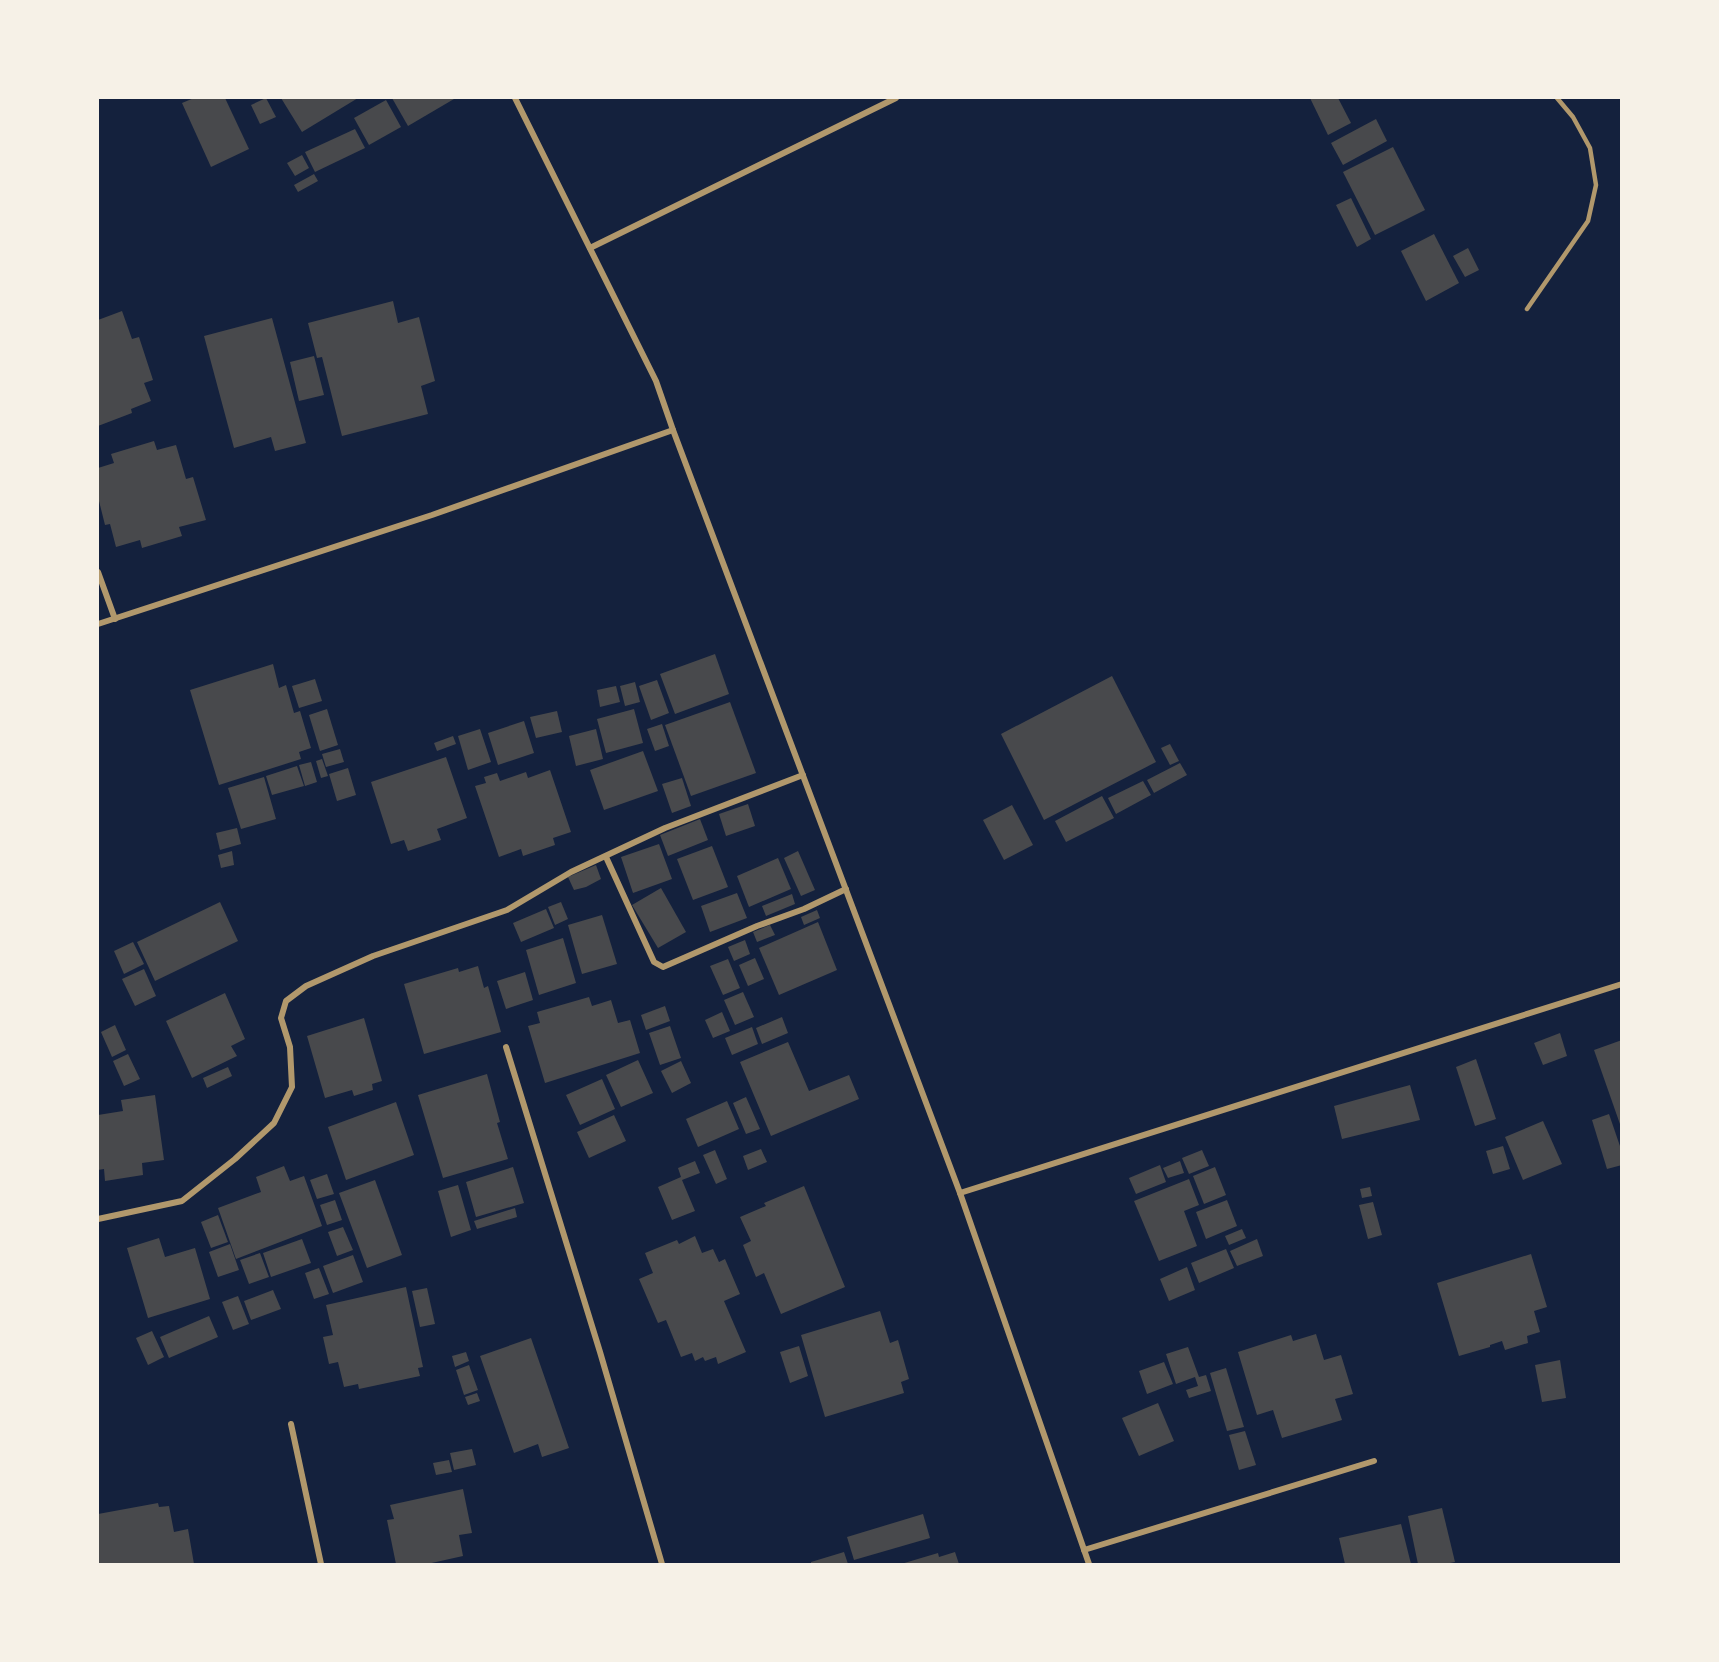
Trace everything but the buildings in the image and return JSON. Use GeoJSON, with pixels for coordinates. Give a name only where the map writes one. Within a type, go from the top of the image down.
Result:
{"type":"FeatureCollection","features":[{"type":"Feature","properties":{"kind":"street"},"geometry":{"type":"LineString","coordinates":[[515,98],[657,381],[673,430],[960,1193],[1089,1564]]}},
{"type":"Feature","properties":{"kind":"street"},"geometry":{"type":"LineString","coordinates":[[590,248],[896,98]]}},
{"type":"Feature","properties":{"kind":"street"},"geometry":{"type":"LineString","coordinates":[[98,624],[432,515],[673,430]]}},
{"type":"Feature","properties":{"kind":"street"},"geometry":{"type":"LineString","coordinates":[[98,572],[115,619]]}},
{"type":"Feature","properties":{"kind":"street"},"geometry":{"type":"LineString","coordinates":[[98,1220],[182,1201],[235,1159],[274,1124],[292,1087],[290,1047],[281,1018],[286,1001],[306,986],[373,956],[507,910],[571,872],[665,828],[803,775]]}},
{"type":"Feature","properties":{"kind":"street"},"geometry":{"type":"LineString","coordinates":[[606,857],[654,962],[663,967],[757,926],[804,909],[846,889]]}},
{"type":"Feature","properties":{"kind":"street"},"geometry":{"type":"LineString","coordinates":[[960,1193],[1622,984]]}},
{"type":"Feature","properties":{"kind":"street"},"geometry":{"type":"LineString","coordinates":[[506,1047],[600,1352],[662,1564]]}},
{"type":"Feature","properties":{"kind":"street"},"geometry":{"type":"LineString","coordinates":[[291,1424],[321,1564]]}},
{"type":"Feature","properties":{"kind":"street"},"geometry":{"type":"LineString","coordinates":[[1084,1550],[1374,1461]]}},
{"type":"Feature","properties":{"kind":"lane"},"geometry":{"type":"LineString","coordinates":[[1527,309],[1588,220],[1596,185],[1590,148],[1573,117],[1557,98]]}}]}
